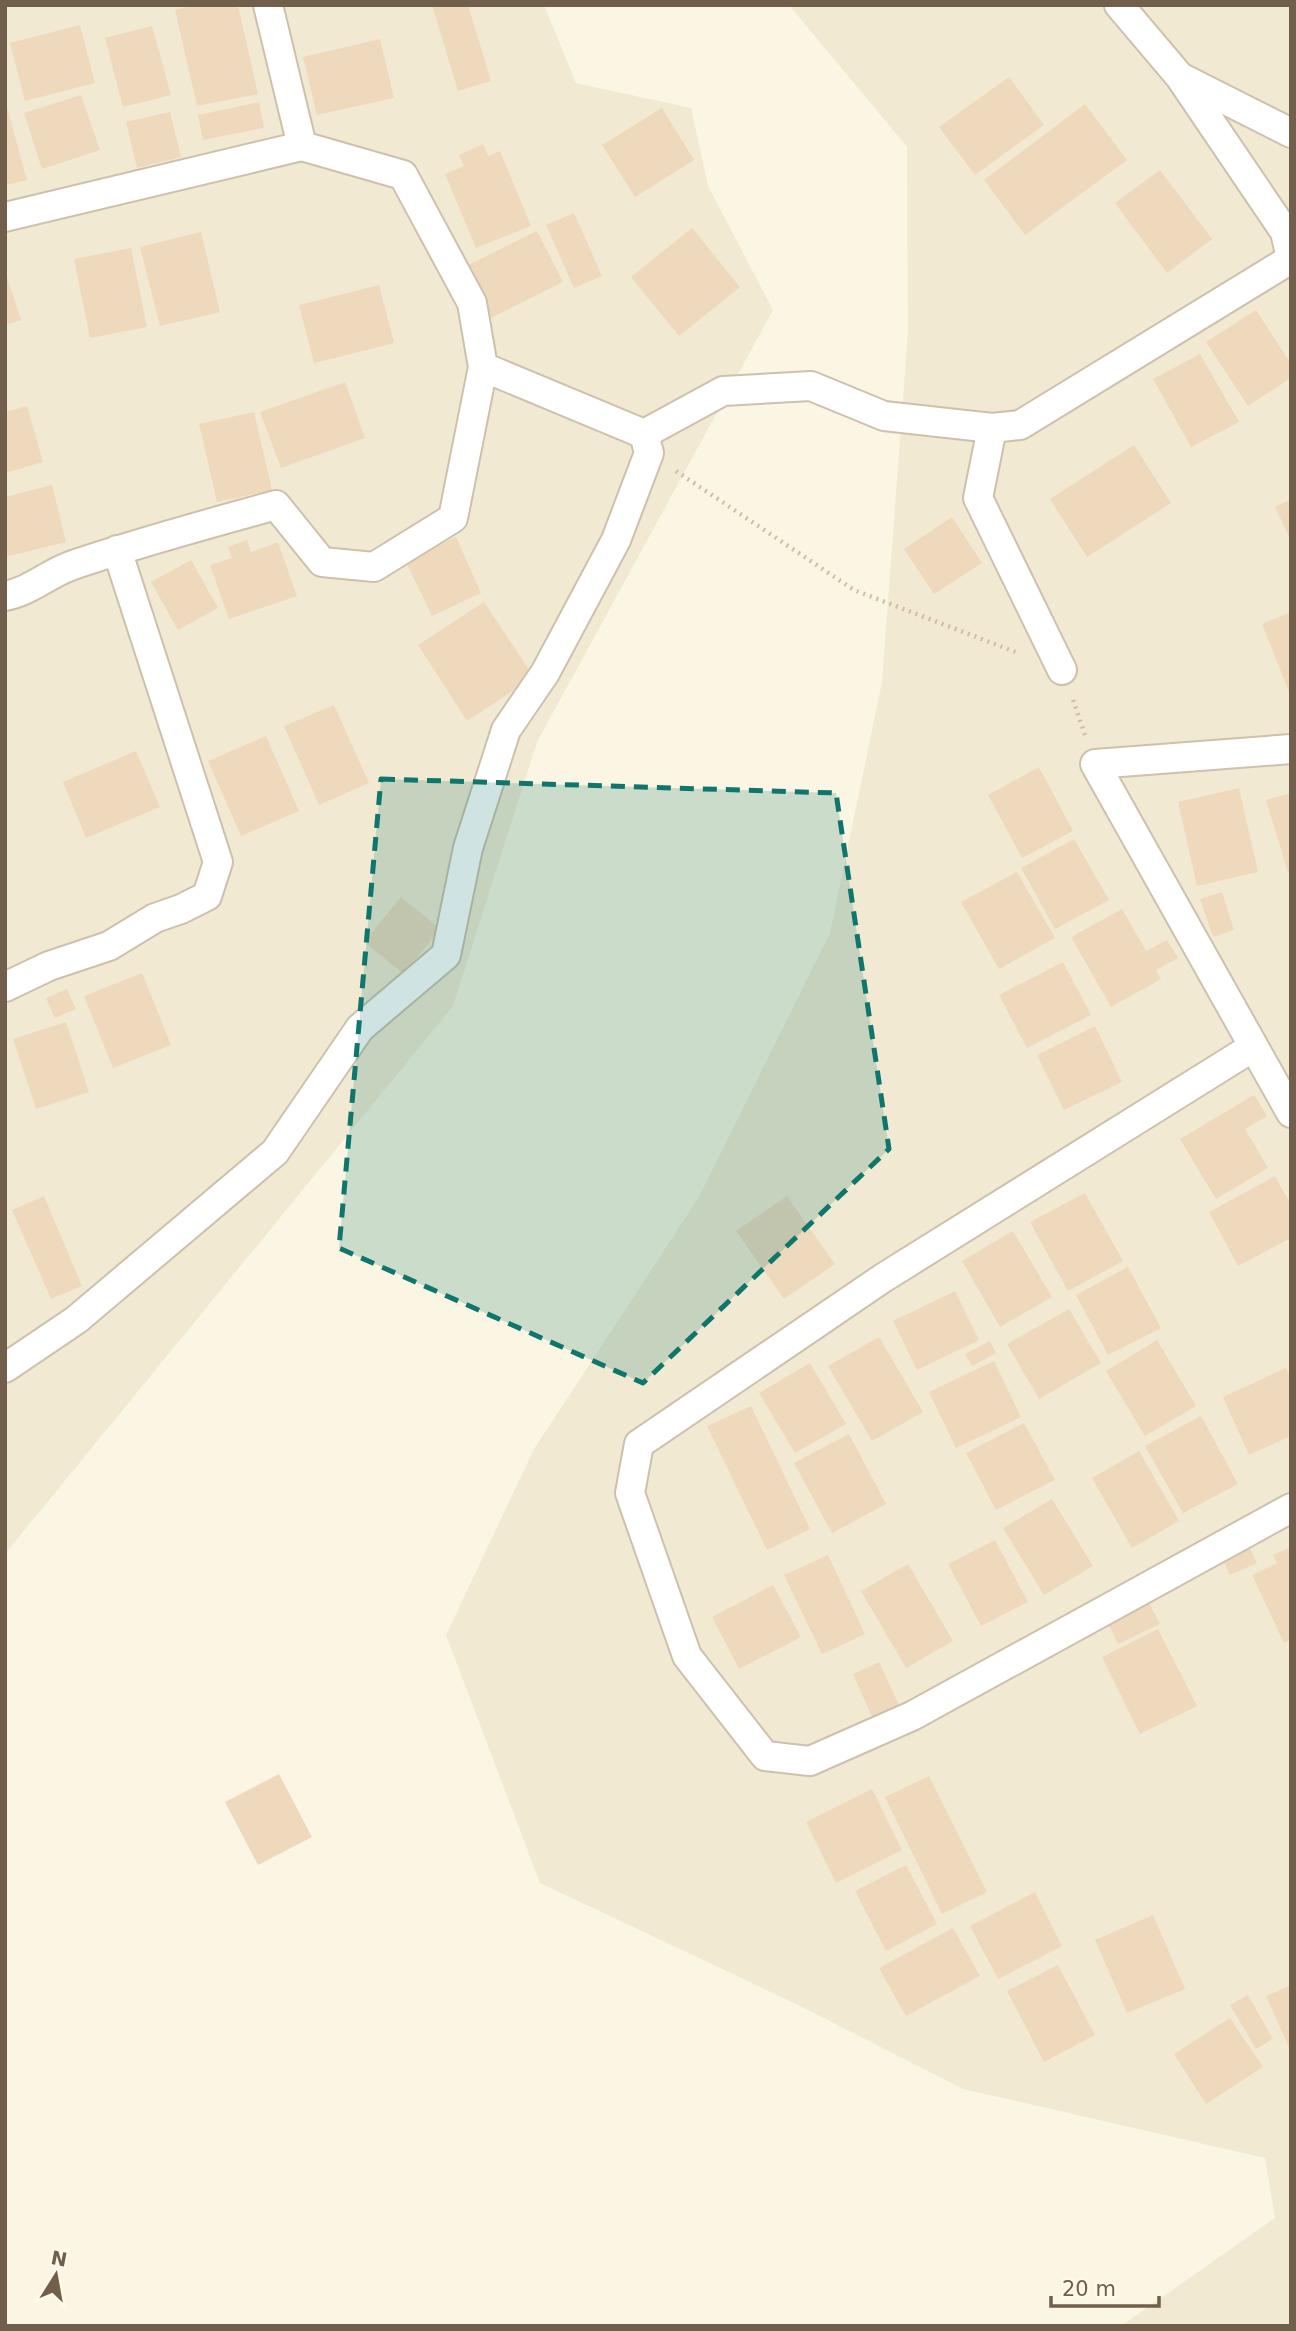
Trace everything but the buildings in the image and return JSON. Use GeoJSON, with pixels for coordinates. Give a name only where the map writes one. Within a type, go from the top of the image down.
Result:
{"type":"FeatureCollection","features":[{"type":"Feature","properties":{"kind":"street"},"geometry":{"type":"LineString","coordinates":[[268,5],[302,146]]}},
{"type":"Feature","properties":{"kind":"street"},"geometry":{"type":"LineString","coordinates":[[5,1368],[76,1320],[275,1152],[360,1028],[446,955],[468,848],[506,730],[545,673],[616,540],[647,443],[723,391],[811,386],[884,416],[992,428],[1020,425],[1291,259],[1285,232],[1180,77],[1119,5]]}},
{"type":"Feature","properties":{"kind":"street"},"geometry":{"type":"LineString","coordinates":[[1180,77],[1291,133]]}},
{"type":"Feature","properties":{"kind":"street"},"geometry":{"type":"LineString","coordinates":[[5,217],[302,146],[403,175],[472,303],[483,367],[453,518],[374,567],[322,562],[276,505],[68,566],[23,593],[5,596]]}},
{"type":"Feature","properties":{"kind":"street"},"geometry":{"type":"LineString","coordinates":[[483,367],[647,443]]}},
{"type":"Feature","properties":{"kind":"street"},"geometry":{"type":"LineString","coordinates":[[992,428],[978,498],[1062,670]]}},
{"type":"Feature","properties":{"kind":"street"},"geometry":{"type":"LineString","coordinates":[[5,987],[49,966],[109,946],[155,918],[207,896],[218,862],[117,550]]}},
{"type":"Feature","properties":{"kind":"street"},"geometry":{"type":"LineString","coordinates":[[1291,749],[1095,764],[1291,1112]]}},
{"type":"Feature","properties":{"kind":"street"},"geometry":{"type":"LineString","coordinates":[[1253,1048],[883,1278],[639,1444],[630,1493],[687,1656],[765,1756],[810,1761],[912,1716],[1291,1508]]}},
{"type":"Feature","properties":{"kind":"path"},"geometry":{"type":"LineString","coordinates":[[647,443],[854,590],[1062,670],[1095,764]]}},
{"type":"Feature","properties":{"kind":"highlighted area"},"geometry":{"type":"Polygon","coordinates":[[[381,779],[836,793],[889,1149],[643,1383],[339,1248],[381,779]]]}},
{"type":"Feature","properties":{"kind":"shaded area"},"geometry":{"type":"Polygon","coordinates":[[[5,5],[544,5],[576,83],[691,108],[708,186],[773,310],[537,742],[453,1006],[5,1554],[5,5]]]}},
{"type":"Feature","properties":{"kind":"shaded area"},"geometry":{"type":"Polygon","coordinates":[[[789,5],[1291,5],[1291,2326],[1121,2326],[1275,2218],[1265,2158],[963,2089],[794,2003],[540,1883],[446,1635],[534,1449],[699,1197],[830,933],[882,682],[908,332],[907,147],[789,5]]]}}]}
